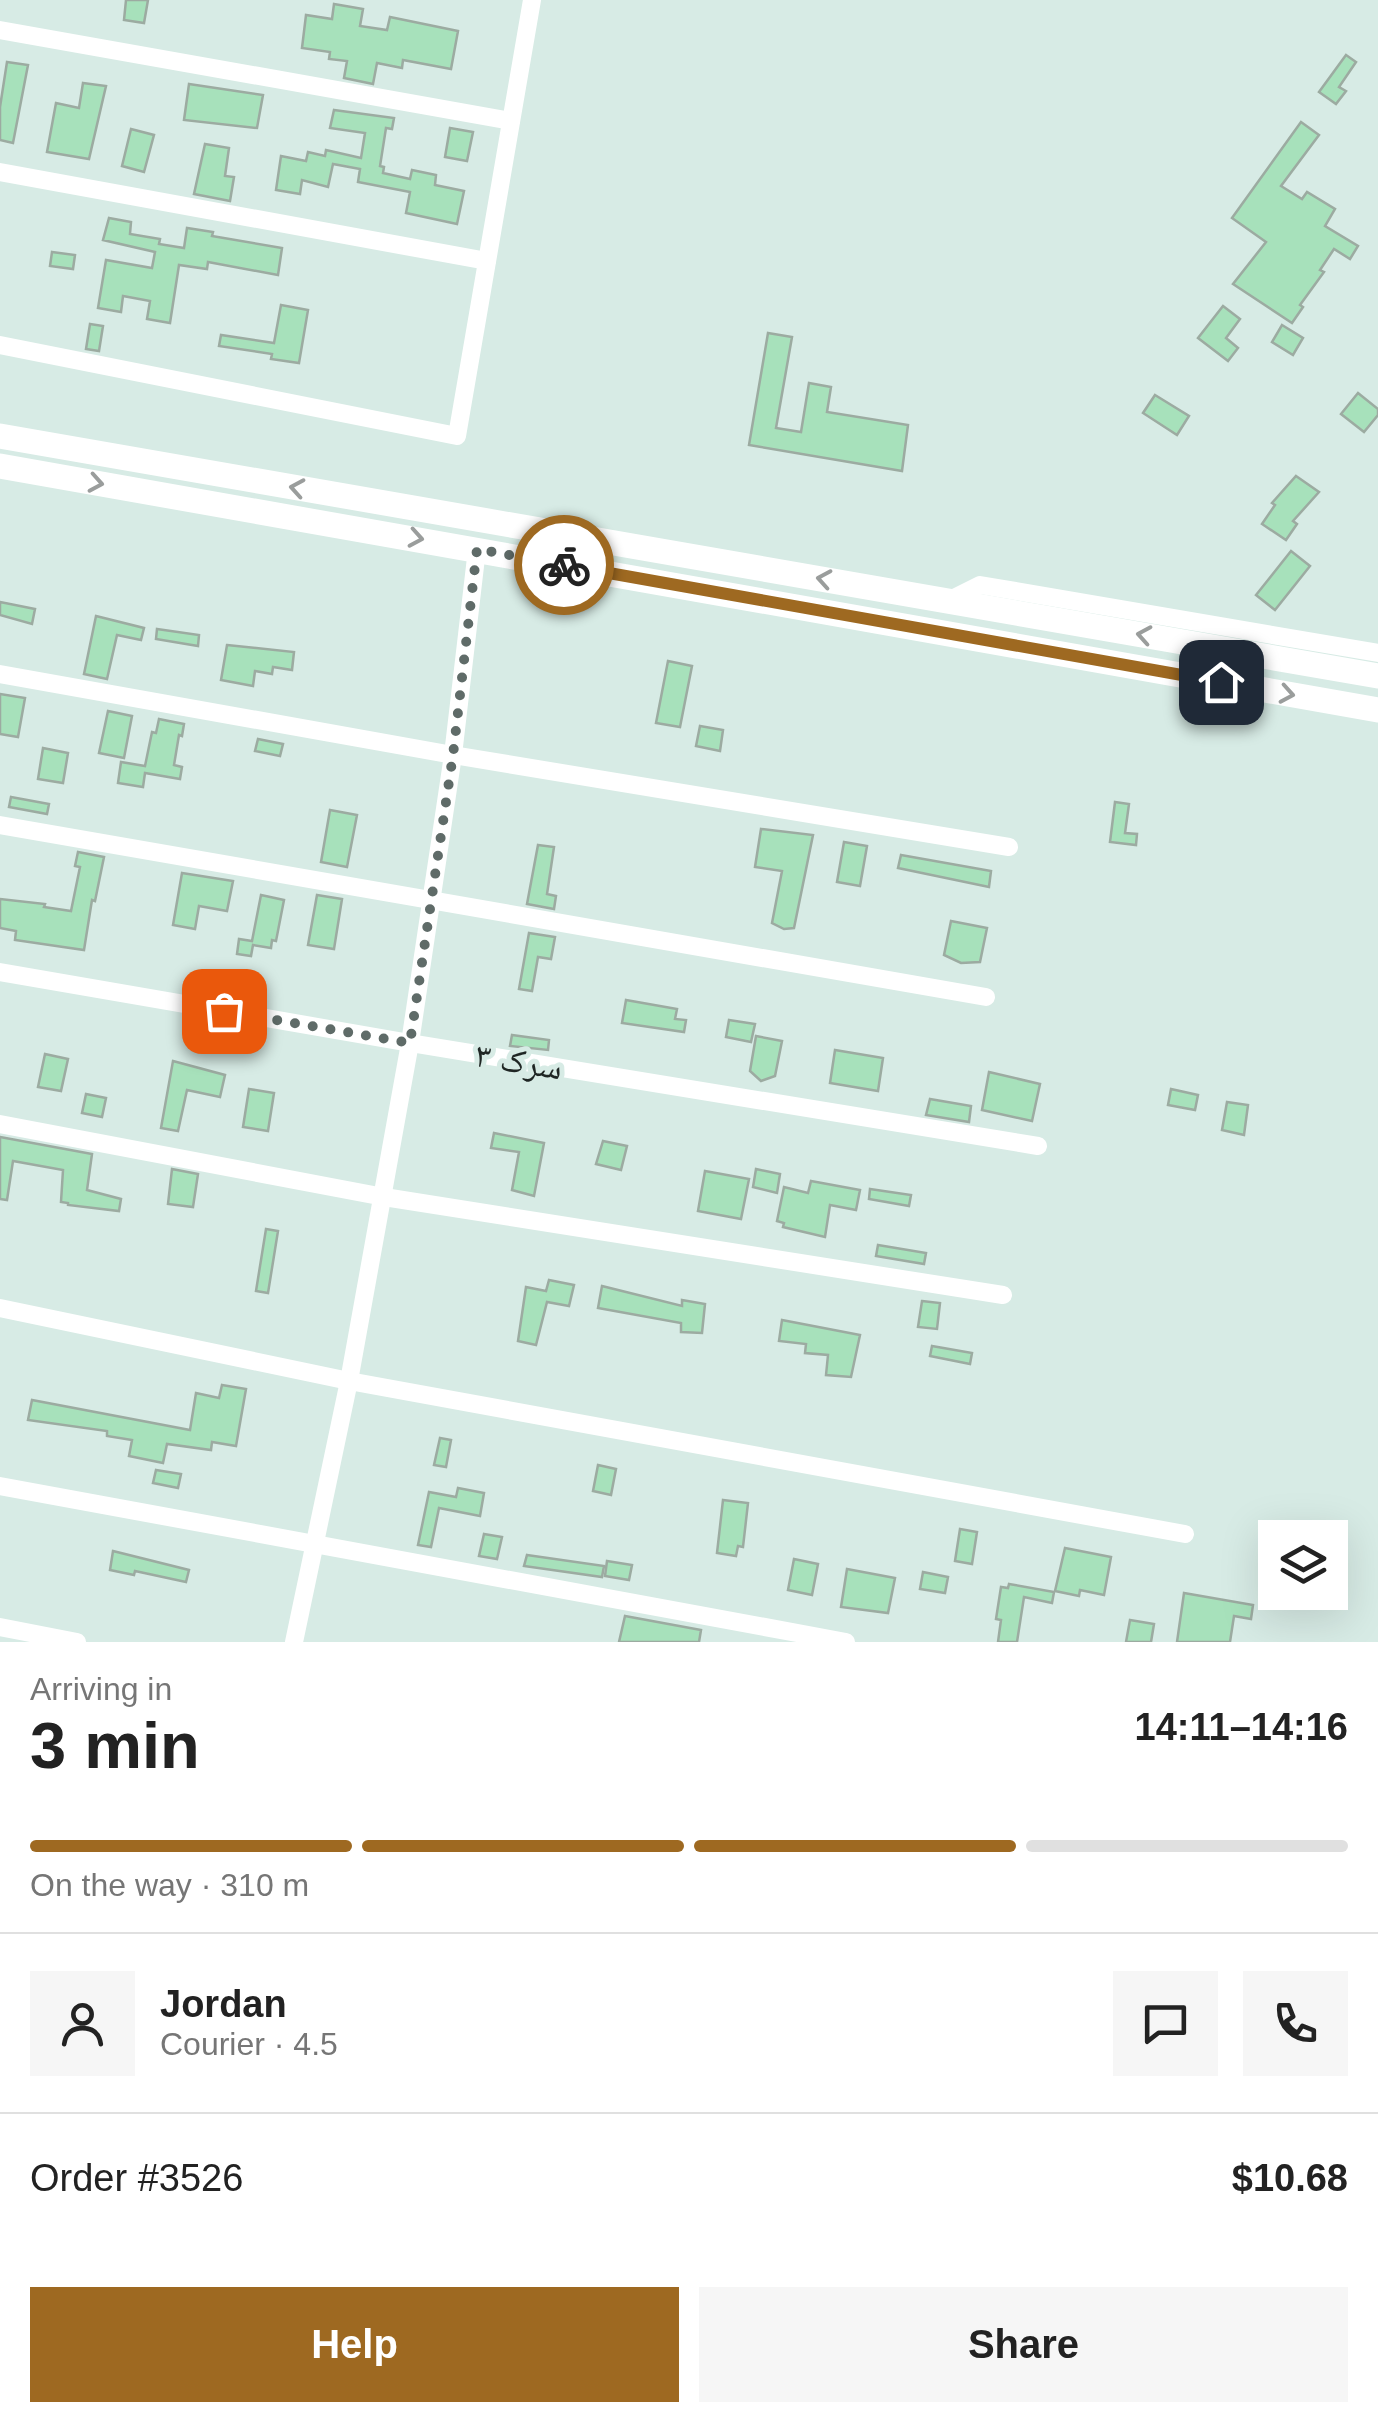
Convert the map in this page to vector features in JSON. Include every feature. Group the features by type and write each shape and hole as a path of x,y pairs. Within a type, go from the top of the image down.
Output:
{"main road":[{"path":"0,436 1378,676"},
{"path":"0,466 1378,710"},
{"path":"985,641 992,609"}],"street":[{"path":"0,345 457,436 532,0"},
{"path":"0,30 511,121"},
{"path":"0,172 487,261"},
{"path":"294,1642 349,1381 410,1043 453,755 477,549"},
{"path":"948,601 980,585 1378,653"},
{"path":"0,674 453,755 1010,847"},
{"path":"0,825 986,998"},
{"name":"سرک ۳","path":"0,972 1038,1146"},
{"path":"0,1124 384,1196 1004,1295"},
{"path":"0,1308 349,1381 1185,1534"},
{"path":"0,1486 846,1642"},
{"path":"0,1628 76,1642"}],"building":[{"path":"126,0 148,0 144,23 124,20"},
{"path":"334,4 363,9 360,26 387,30 390,17 458,31 451,69 403,60 402,68 377,63 373,84 344,78 347,61 329,59 330,52 302,48 306,15 332,19"},
{"path":"1346,55 1356,62 1339,87 1346,91 1336,104 1319,92"},
{"path":"7,62 28,65 13,143 0,140"},
{"path":"83,83 106,86 89,159 47,152 56,103 79,108"},
{"path":"189,84 263,95 257,128 184,120"},
{"path":"334,110 394,118 392,129 386,128 380,166 384,167 383,173 410,179 412,170 436,175 435,185 464,191 457,224 406,213 410,192 358,182 360,169 333,164 328,187 302,180 300,194 276,190 281,156 306,161 308,152 325,156 326,150 361,158 365,133 330,128"},
{"path":"1301,122 1319,135 1281,186 1302,199 1307,192 1335,209 1325,226 1358,246 1350,259 1334,249 1292,323 1233,284 1266,242 1232,218"},
{"path":"450,128 473,132 467,161 445,157"},
{"path":"131,129 154,135 144,172 122,166"},
{"path":"205,144 229,148 225,176 234,177 230,201 194,194"},
{"path":"109,218 131,222 130,234 160,239 159,244 184,248 187,228 282,248 278,275 208,262 207,269 179,265 170,323 147,319 150,301 123,296 121,312 98,308 106,260 152,268 155,252 103,240"},
{"path":"52,252 75,255 73,269 50,266"},
{"path":"281,305 308,310 299,363 271,359 272,354 219,346 221,335 274,343"},
{"path":"1223,306 1240,319 1226,338 1238,348 1228,361 1198,338"},
{"path":"90,324 103,326 99,351 86,349"},
{"path":"1282,325 1303,338 1293,355 1272,342"},
{"path":"768,333 792,337 776,428 801,432 809,383 831,387 827,412 908,425 902,471 749,445"},
{"path":"1358,393 1378,409 1378,415 1364,432 1341,414"},
{"path":"1155,395 1189,416 1177,435 1143,413"},
{"path":"1296,476 1319,492 1293,521 1297,524 1286,540 1262,524 1275,505 1272,503"},
{"path":"1291,551 1310,566 1275,610 1256,595"},
{"path":"0,602 35,609 32,624 0,615"},
{"path":"96,616 144,628 141,640 117,635 107,679 84,674"},
{"path":"157,629 199,635 198,646 156,639"},
{"path":"227,645 294,652 292,670 273,667 272,674 255,671 253,686 221,680"},
{"path":"668,661 692,666 680,727 656,723"},
{"path":"0,694 25,698 18,737 0,734"},
{"path":"108,711 132,716 124,758 99,753"},
{"path":"159,719 184,724 174,765 182,767 180,779 145,773 143,787 118,783 121,762 145,766"},
{"path":"700,726 723,730 720,751 696,746"},
{"path":"258,739 283,744 280,756 255,751"},
{"path":"43,748 68,753 63,783 38,779"},
{"path":"11,797 49,804 47,814 9,807"},
{"path":"1115,802 1129,804 1125,833 1137,834 1136,845 1110,842"},
{"path":"330,810 357,815 347,867 321,862"},
{"path":"761,829 813,835 794,928 784,929 772,923 782,871 755,867"},
{"path":"844,842 867,846 860,886 837,882"},
{"path":"538,845 554,847 547,894 556,896 554,909 527,904"},
{"path":"78,852 104,857 84,950 15,940 16,931 0,928 0,899 71,911 80,867 75,866"},
{"path":"901,855 991,871 989,887 898,868"},
{"path":"182,873 233,881 227,911 199,906 195,929 173,925"},
{"path":"261,895 284,900 276,941 272,940 271,948 253,945 251,956 237,954 239,939 252,941"},
{"path":"317,895 342,899 334,949 308,945"},
{"path":"951,921 987,928 980,962 961,963 944,955"},
{"path":"529,933 555,937 551,959 538,957 532,991 519,989"},
{"path":"626,1000 677,1009 675,1019 686,1020 684,1032 622,1023"},
{"path":"729,1020 755,1024 751,1042 726,1037"},
{"path":"512,1035 549,1040 548,1050 510,1046"},
{"path":"756,1036 782,1041 775,1076 761,1081 750,1071"},
{"path":"835,1050 883,1058 878,1091 830,1083"},
{"path":"45,1054 68,1059 61,1091 38,1087"},
{"path":"173,1061 225,1075 220,1097 187,1090 178,1131 161,1128"},
{"path":"989,1072 1040,1084 1032,1121 982,1110"},
{"path":"249,1089 274,1093 268,1131 243,1127"},
{"path":"1171,1089 1198,1095 1195,1110 1168,1105"},
{"path":"86,1094 106,1098 102,1117 82,1113"},
{"path":"930,1099 971,1106 969,1122 926,1115"},
{"path":"1227,1102 1248,1105 1244,1135 1222,1130"},
{"path":"494,1133 544,1143 534,1196 512,1190 519,1152 491,1148"},
{"path":"0,1137 92,1154 87,1190 121,1199 119,1211 61,1202 63,1170 13,1161 7,1200 0,1199"},
{"path":"603,1141 627,1146 621,1170 596,1164"},
{"path":"172,1169 198,1174 193,1207 168,1204"},
{"path":"756,1169 780,1174 777,1193 753,1187"},
{"path":"705,1171 749,1179 741,1219 698,1211"},
{"path":"811,1181 860,1190 856,1210 830,1205 825,1237 783,1227 784,1223 777,1221 784,1187 808,1193"},
{"path":"870,1189 911,1195 909,1206 869,1199"},
{"path":"266,1229 278,1231 268,1293 256,1291"},
{"path":"878,1245 926,1253 924,1264 876,1256"},
{"path":"549,1280 574,1285 569,1306 547,1302 536,1345 518,1341 526,1287 546,1291"},
{"path":"602,1286 682,1306 682,1300 705,1304 702,1333 681,1332 681,1323 598,1308"},
{"path":"922,1301 940,1303 937,1329 918,1327"},
{"path":"782,1320 860,1335 851,1377 826,1375 828,1355 805,1353 806,1344 779,1341"},
{"path":"932,1346 972,1353 970,1364 930,1356"},
{"path":"222,1385 246,1389 236,1446 212,1442 211,1450 167,1444 163,1463 129,1456 132,1440 107,1436 107,1431 28,1420 32,1400 190,1430 196,1393 219,1398"},
{"path":"440,1438 451,1440 446,1467 434,1465"},
{"path":"598,1465 616,1469 611,1495 593,1491"},
{"path":"156,1470 181,1474 178,1488 153,1483"},
{"path":"458,1488 484,1493 480,1516 439,1508 431,1547 418,1545 429,1492 456,1497"},
{"path":"723,1500 748,1503 743,1547 738,1546 736,1556 717,1553"},
{"path":"960,1529 977,1532 972,1564 955,1561"},
{"path":"484,1534 502,1537 497,1559 479,1556"},
{"path":"1065,1548 1111,1557 1104,1595 1080,1590 1079,1596 1055,1591"},
{"path":"113,1551 189,1570 186,1582 110,1570"},
{"path":"527,1555 604,1566 602,1577 524,1566"},
{"path":"794,1559 818,1564 812,1595 788,1590"},
{"path":"607,1561 632,1565 629,1580 605,1576"},
{"path":"847,1569 895,1578 888,1613 841,1607"},
{"path":"923,1572 948,1577 945,1593 920,1589"},
{"path":"1009,1584 1054,1592 1052,1603 1024,1597 1017,1642 998,1642 1001,1620 996,1619 1001,1587 1008,1588"},
{"path":"1184,1593 1253,1605 1251,1619 1234,1616 1230,1642 1177,1642"},
{"path":"625,1616 701,1630 699,1642 619,1642"},
{"path":"1130,1620 1154,1624 1151,1642 1126,1642"}],"way so far":[{"path":"224,1011 410,1043 453,755 477,549 564,565"}],"route":[{"path":"564,565 1221,682"}]}
